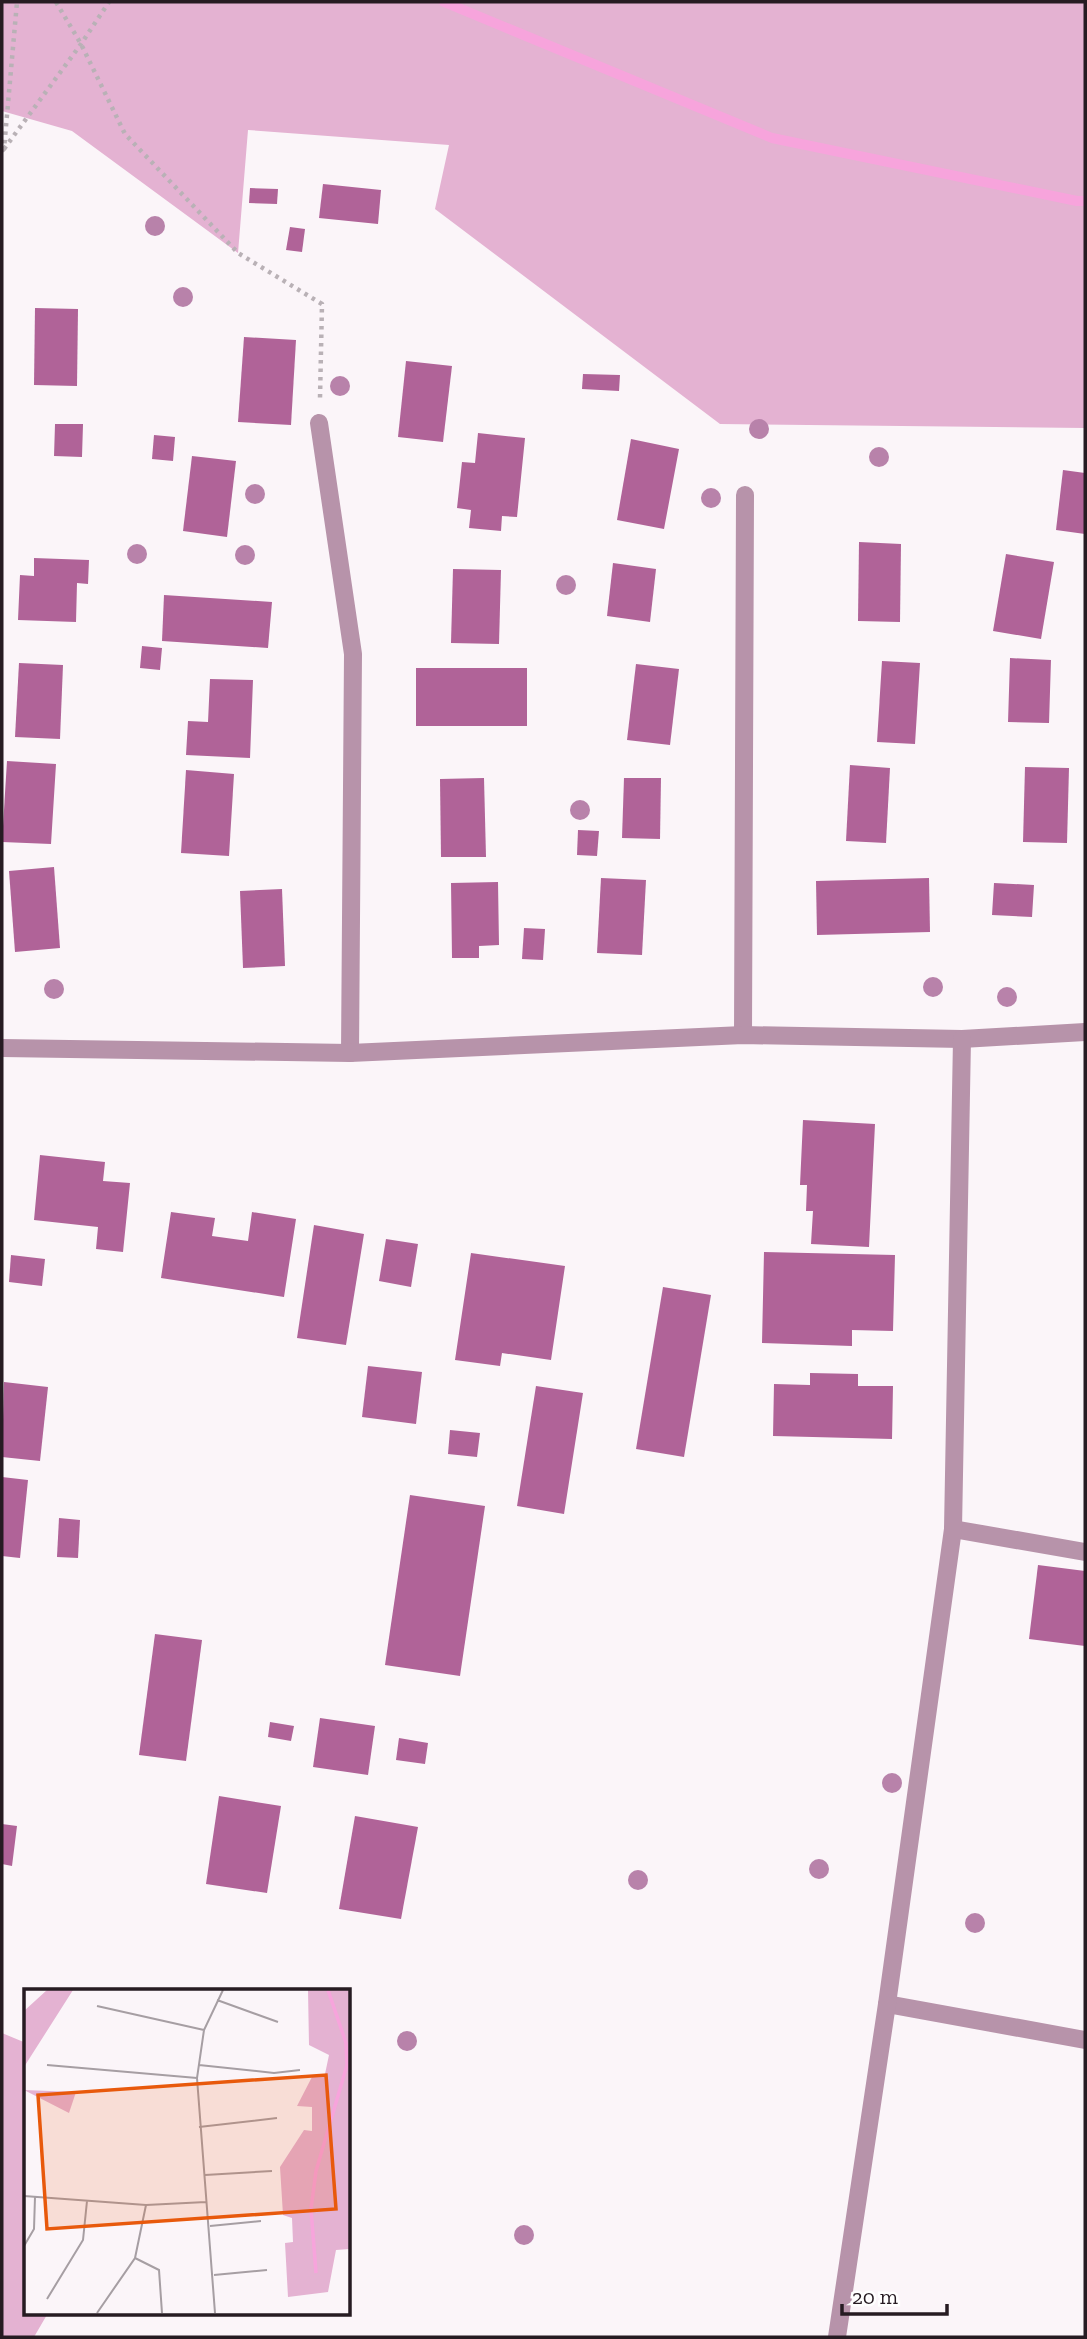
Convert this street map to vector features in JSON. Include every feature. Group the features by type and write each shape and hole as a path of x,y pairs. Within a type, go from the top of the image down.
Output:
{"street":[{"path":"319,423 353,654 351,1053"},
{"path":"743,1035 746,495"},
{"path":"2,1048 351,1053 743,1035 962,1040 1085,1032"},
{"path":"837,2337 887,2004 953,1529 962,1040"},
{"path":"953,1529 1085,1552"},
{"path":"887,2004 1085,2040"}],"path":[{"path":"3,150 17,2"},
{"path":"55,2 81,44 125,134 238,253 322,304 319,423"},
{"path":"3,150 109,2"}],"shaded area":[{"path":"2,2 1085,2 1085,428 720,424 435,209 449,145 248,130 238,253 72,131 2,111"},
{"path":"2,2033 24,2042 24,2314 47,2314 34,2337 2,2337"}],"building":[{"path":"323,184 381,190 378,224 319,218"},
{"path":"250,188 278,189 277,204 249,203"},
{"path":"290,227 305,229 302,252 286,250"},
{"path":"35,308 78,309 77,386 34,385"},
{"path":"244,337 296,340 291,425 238,422"},
{"path":"406,361 452,366 443,442 398,437"},
{"path":"583,374 620,375 619,391 582,389"},
{"path":"55,424 83,424 82,457 54,456"},
{"path":"478,433 525,438 517,517 502,516 501,531 469,528 471,510 457,508 462,462 475,463"},
{"path":"154,435 175,437 173,461 152,459"},
{"path":"631,439 679,449 664,529 617,520"},
{"path":"192,456 236,461 227,537 183,531"},
{"path":"1063,470 1085,473 1085,534 1056,530"},
{"path":"859,542 901,544 900,622 858,621"},
{"path":"1006,554 1054,562 1041,639 993,631"},
{"path":"34,558 89,560 88,584 77,583 76,622 18,620 20,575 34,576"},
{"path":"613,563 656,569 650,622 607,616"},
{"path":"453,569 501,570 499,644 451,643"},
{"path":"164,595 272,602 268,648 162,641"},
{"path":"142,646 162,648 160,670 140,668"},
{"path":"1010,658 1051,660 1049,723 1008,722"},
{"path":"882,661 920,663 915,744 877,742"},
{"path":"19,663 63,665 60,739 15,737"},
{"path":"636,664 679,669 670,745 627,740"},
{"path":"416,668 527,668 527,726 416,726"},
{"path":"210,679 253,680 250,758 186,755 188,721 208,722"},
{"path":"7,761 56,764 51,844 2,842"},
{"path":"850,765 890,768 886,843 846,841"},
{"path":"1025,767 1069,768 1067,843 1023,842"},
{"path":"186,770 234,774 229,856 181,853"},
{"path":"484,778 486,857 441,857 440,779"},
{"path":"624,778 661,778 660,839 622,838"},
{"path":"578,830 599,831 597,856 577,855"},
{"path":"54,867 60,948 15,952 9,871"},
{"path":"601,878 646,880 642,955 597,953"},
{"path":"929,878 930,932 817,935 816,881"},
{"path":"498,882 499,945 479,946 479,958 452,958 451,883"},
{"path":"994,883 1034,885 1032,917 992,915"},
{"path":"282,889 285,966 243,968 240,891"},
{"path":"524,928 545,929 543,960 522,959"},
{"path":"803,1120 875,1124 869,1247 811,1244 813,1211 806,1211 807,1185 800,1185"},
{"path":"40,1155 105,1162 103,1181 130,1183 123,1252 96,1249 98,1227 34,1220"},
{"path":"171,1212 215,1218 212,1236 248,1241 252,1212 296,1219 284,1297 161,1278"},
{"path":"314,1225 364,1234 346,1345 297,1338"},
{"path":"386,1239 418,1244 411,1287 379,1281"},
{"path":"764,1252 895,1255 893,1331 852,1330 852,1346 762,1343"},
{"path":"471,1253 565,1266 551,1360 502,1353 500,1366 455,1360"},
{"path":"11,1255 45,1259 42,1286 9,1282"},
{"path":"663,1287 711,1295 684,1457 636,1449"},
{"path":"368,1366 422,1372 416,1424 362,1417"},
{"path":"810,1373 858,1374 858,1386 893,1386 892,1439 773,1436 774,1384 810,1385"},
{"path":"4,1382 48,1387 40,1461 2,1457"},
{"path":"536,1386 583,1393 564,1514 517,1506"},
{"path":"450,1430 480,1433 477,1457 448,1454"},
{"path":"2,1477 28,1480 20,1558 2,1556"},
{"path":"410,1495 485,1506 460,1676 385,1665"},
{"path":"59,1518 80,1520 78,1558 57,1557"},
{"path":"1038,1565 1085,1571 1085,1646 1029,1639"},
{"path":"155,1634 202,1640 186,1761 139,1755"},
{"path":"320,1718 375,1726 368,1775 313,1767"},
{"path":"270,1722 294,1726 291,1741 268,1737"},
{"path":"399,1738 428,1743 425,1764 396,1760"},
{"path":"219,1796 281,1806 267,1893 206,1884"},
{"path":"355,1816 418,1827 401,1919 339,1909"},
{"path":"2,1824 17,1826 12,1866 2,1864"}],"waterway":[{"path":"444,2 772,138 1085,201"}]}
